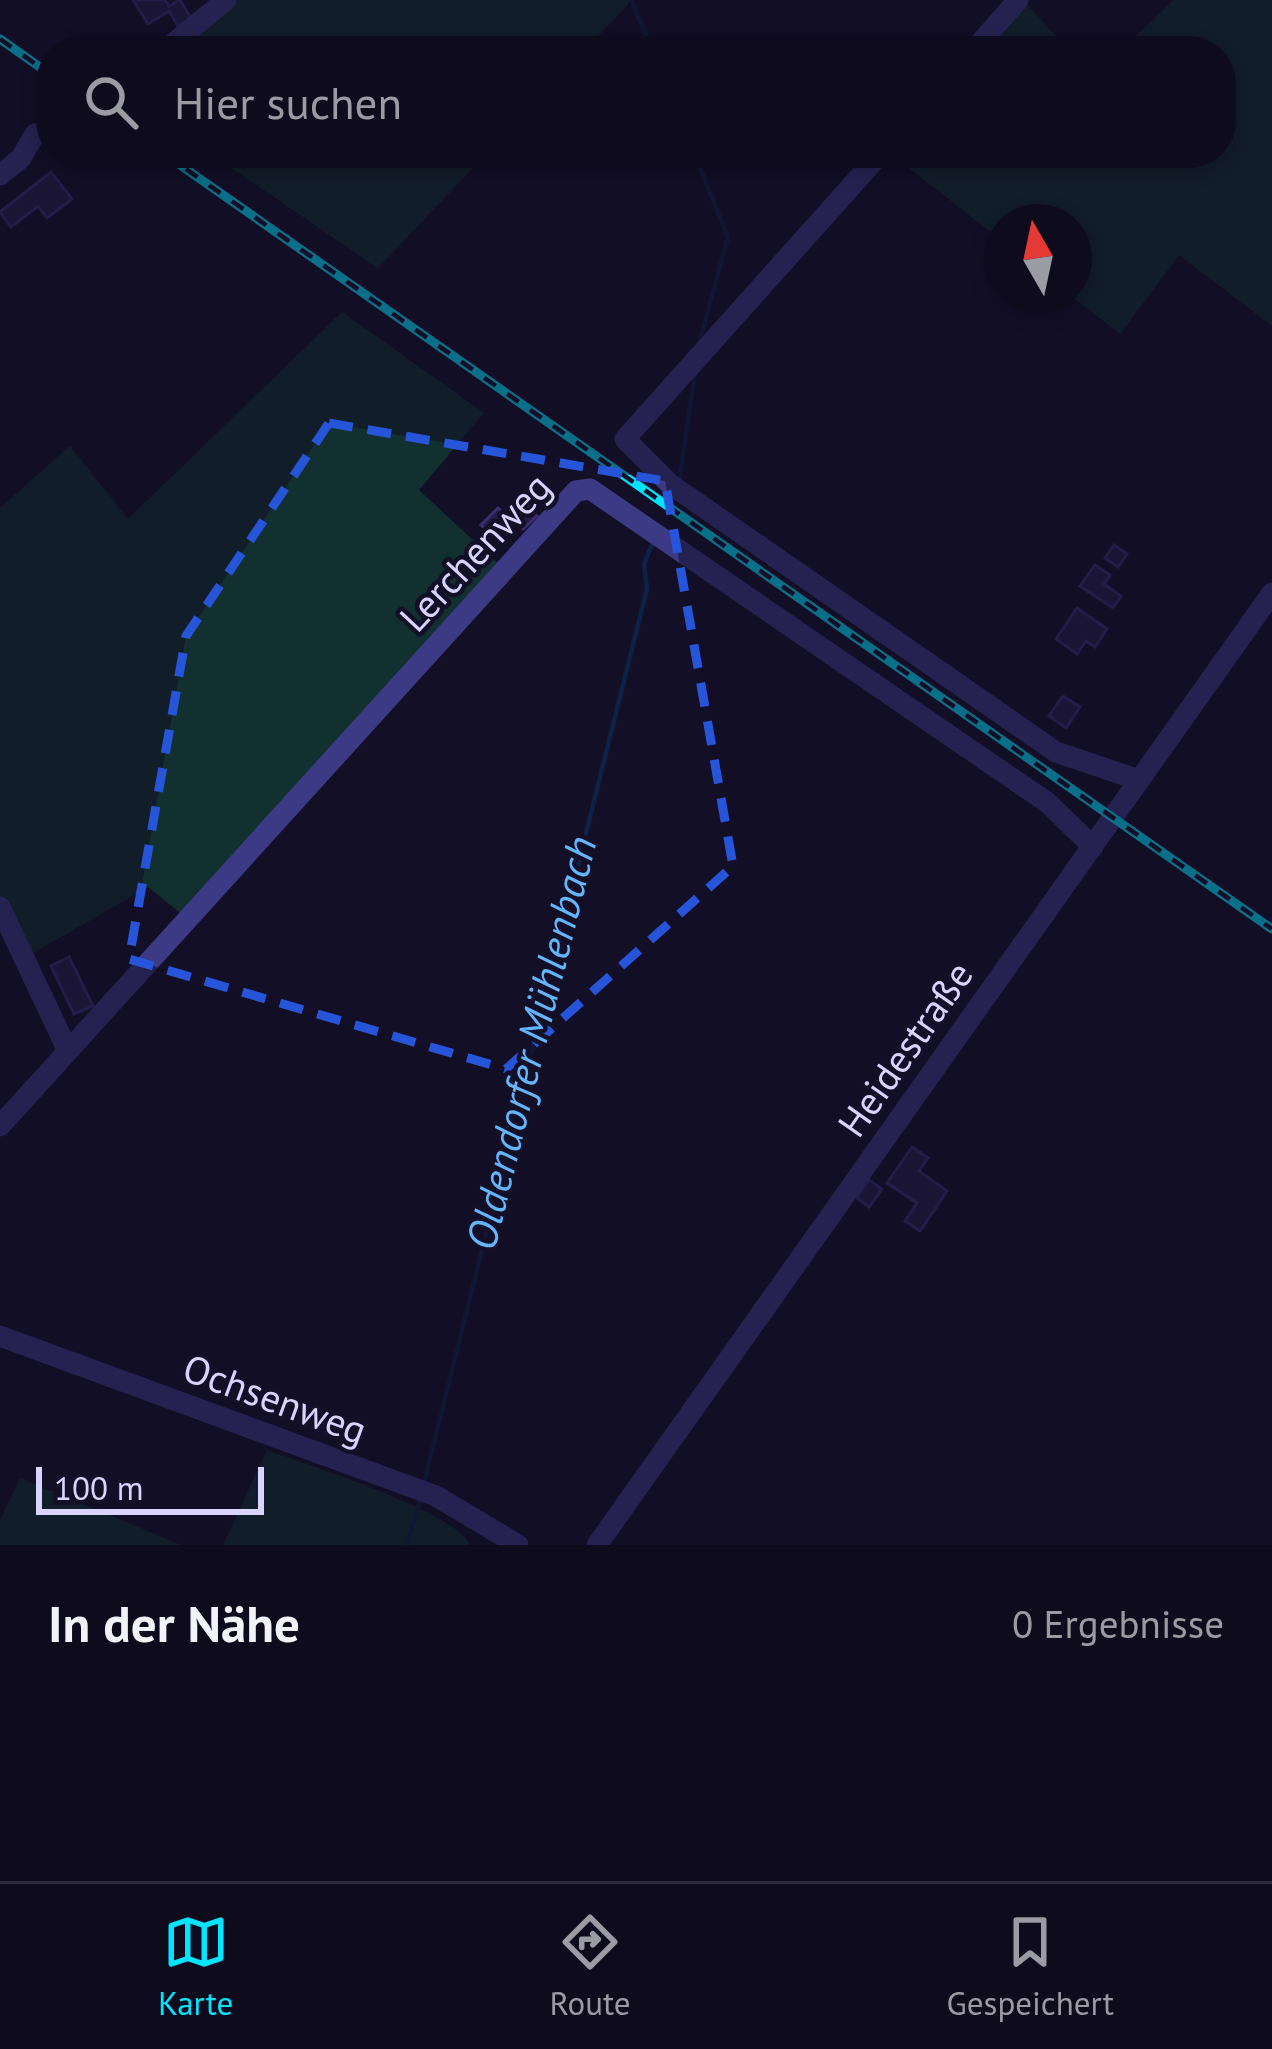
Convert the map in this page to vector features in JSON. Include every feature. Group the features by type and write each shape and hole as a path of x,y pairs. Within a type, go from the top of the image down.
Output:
{"street":[{"path":"182,36 226,0"},
{"path":"986,36 1018,0"},
{"path":"0,176 21,158 34,134"},
{"path":"868,168 626,439 670,484 1056,752 1139,780"},
{"name":"Lerchenweg","path":"0,1126 576,491 590,489 794,624 1048,803 1093,847"},
{"name":"Heidestraße","path":"597,1545 1272,593"},
{"path":"0,907 67,1049"},
{"name":"Ochsenweg","path":"0,1336 436,1496 488,1538 518,1545"}],"highlighted area":[{"path":"329,423 665,481 733,866 506,1069 129,959 186,636"}],"green space":[{"path":"226,0 632,0 598,36 177,36"},
{"path":"1173,0 1272,0 1272,326 1179,255 1120,334 1092,312 1092,204 984,204 984,227 909,168 1236,168 1236,36 1136,36"},
{"path":"1026,4 1056,36 996,36"},
{"path":"231,168 473,168 378,268"},
{"path":"342,312 484,413 419,490 502,567 184,916 148,887 33,953 0,907 0,508 70,446 128,519"},
{"path":"267,1450 411,1504 459,1532 470,1545 223,1545"},
{"path":"20,1478 181,1545 0,1545 0,1520"}],"building":[{"path":"133,0 165,0 169,6 180,0 191,18 178,26 169,11 148,24"},
{"path":"51,172 72,199 47,218 38,206 11,227 0,212"},
{"path":"520,498 537,516 523,529 506,511"},
{"path":"498,508 513,521 496,539 481,525"},
{"path":"1114,545 1127,554 1118,567 1105,558"},
{"path":"1095,565 1110,575 1104,584 1121,596 1113,608 1080,586"},
{"path":"1077,608 1107,629 1095,647 1086,641 1077,654 1056,639"},
{"path":"1063,696 1080,707 1066,728 1049,716"},
{"path":"69,957 93,1006 74,1014 51,966"},
{"path":"912,1147 928,1158 919,1171 947,1191 920,1231 905,1221 917,1203 887,1183"},
{"path":"869,1180 882,1189 869,1207 856,1197"}],"waterway":[{"name":"Oldendorfer Mühlenbach","path":"631,0 647,36"},
{"name":"Oldendorfer Mühlenbach","path":"700,168 728,237 700,340"},
{"name":"Oldendorfer Mühlenbach","path":"679,481 695,373"},
{"name":"Oldendorfer Mühlenbach","path":"424,1483 647,589 644,564 654,540"},
{"name":"Oldendorfer Mühlenbach","path":"407,1545 420,1500"}],"railway":[{"path":"0,39 36,64"},
{"path":"184,168 1272,929"}]}
